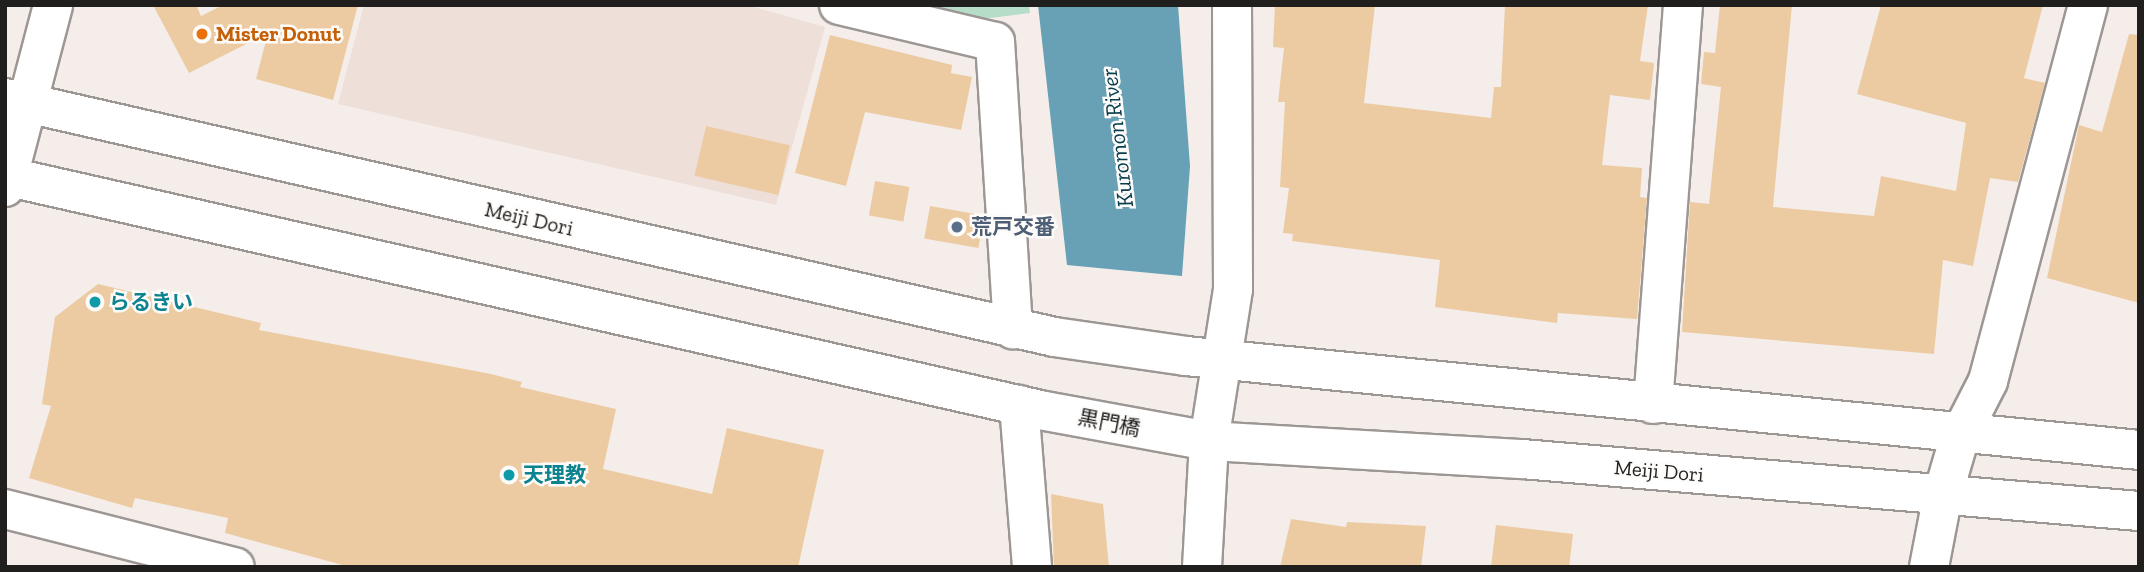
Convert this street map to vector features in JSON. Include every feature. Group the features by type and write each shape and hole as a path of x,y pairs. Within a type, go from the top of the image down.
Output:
{"street":[{"path":"53,5 17,100 6,180 1029,407 1032,567"},
{"path":"839,5 995,42 1013,329"},
{"path":"1202,567 1194,438 1203,358 1233,289 1232,5"},
{"path":"1653,404 1683,5"},
{"path":"1929,567 1943,494 1960,436 1988,381 2088,5"},
{"name":"Meiji Dori","path":"17,100 1013,329 1203,358"},
{"path":"1203,358 1960,436 2139,450"},
{"name":"黒門橋","path":"1029,407 1194,438"},
{"name":"Meiji Dori","path":"1194,438 2139,510"},
{"path":"5,509 235,567"}],"shaded area":[{"path":"364,5 747,5 825,27 776,205 338,104"}],"green space":[{"path":"924,5 1029,5 1030,13 983,19"}],"water":[{"name":"Kuromon River","path":"1038,5 1178,5 1190,166 1182,276 1067,265"}],"building":[{"path":"153,5 196,5 201,16 223,5 358,5 333,100 256,79 268,33 189,73"},
{"path":"1275,5 1375,5 1364,103 1491,118 1494,87 1501,87 1505,5 1648,5 1640,61 1654,63 1650,100 1610,95 1602,165 1642,168 1640,197 1647,198 1637,319 1558,313 1557,323 1435,307 1440,260 1292,241 1293,234 1283,233 1289,188 1280,187 1285,102 1278,102 1284,48 1273,47"},
{"path":"1720,5 1792,5 1773,207 1874,216 1881,176 1956,191 1966,123 1857,94 1881,5 2043,5 2024,78 2045,83 2018,182 1990,178 1973,266 1943,260 1934,354 1682,332 1690,202 1709,204 1721,87 1701,84 1704,52 1715,53"},
{"path":"2129,34 2139,35 2139,303 2047,278 2079,125 2102,132"},
{"path":"830,35 952,65 951,73 972,77 961,130 865,112 846,186 795,173"},
{"path":"706,126 790,145 778,195 695,176"},
{"path":"875,181 909,187 903,222 869,215"},
{"name":"荒戸交番","path":"930,206 984,216 978,248 924,238"},
{"path":"98,284 261,323 259,330 491,374 522,382 520,387 616,409 603,469 712,494 727,428 824,450 798,567 350,567 225,533 228,518 135,498 132,508 29,478 51,406 42,404 55,317"},
{"path":"1051,494 1103,504 1109,567 1054,567"},
{"path":"1291,519 1346,527 1347,522 1426,526 1421,567 1280,567"},
{"path":"1496,525 1573,534 1569,567 1491,567"}],"place":[{"name":"Mister Donut","path":"202,34"},
{"name":"荒戸交番","path":"957,227"},
{"name":"らるきい","path":"95,302"},
{"name":"天理教","path":"509,475"}]}
